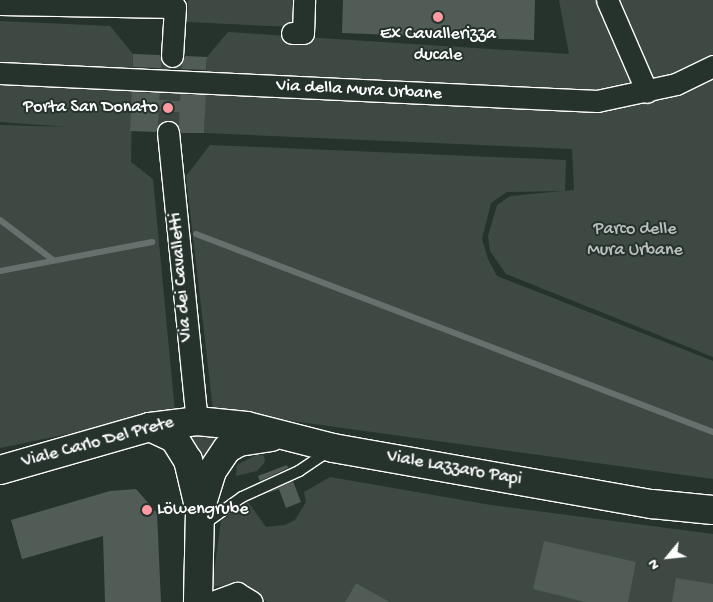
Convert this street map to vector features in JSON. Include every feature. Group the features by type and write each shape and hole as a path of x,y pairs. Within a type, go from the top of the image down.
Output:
{"main road":[{"name":"Viale Carlo Del Prete","path":"0,470 150,427 196,421"},
{"name":"Viale Lazzaro Papi","path":"196,421 247,426 333,448 652,504 713,510"},
{"path":"150,427 170,434 184,451 200,519"},
{"path":"198,602 200,519 212,471 227,449 258,438 285,436"}],"street":[{"path":"292,33 303,33 304,0"},
{"path":"608,0 647,92"},
{"path":"0,4 175,7 172,56"},
{"name":"Via della Mura Urbane","path":"0,73 597,101 647,92 713,66"},
{"name":"Via dei Cavalletti","path":"168,132 196,421"},
{"path":"212,602 237,593 252,602"}],"lane":[{"path":"200,519 298,471 333,448"}],"green space":[{"path":"188,0 293,0 292,27 187,22"},
{"name":"Parco delle Mura Urbane","path":"559,0 713,0 713,357 506,274 490,251 488,236 497,205 510,196 563,191 507,192 491,203 482,239 488,259 497,276 713,361 713,479 213,410 186,176 210,145 566,160 565,191 574,190 572,149 204,133 207,57 228,32 569,54"},
{"path":"0,21 110,26 133,54 131,162 153,179 175,412 0,448 0,125 69,127 0,122"},
{"path":"180,434 238,438 204,464"},
{"path":"258,454 264,456 265,462 257,471 236,476 237,465"},
{"path":"330,477 491,505 713,534 713,602 390,602 356,583 345,602 268,602 232,584 212,587 221,521 248,502 266,527 285,525 295,520 306,502 304,492"}],"building":[{"name":"Ex Cavallerizza ducale","path":"343,0 535,0 534,40 342,33"},
{"path":"133,54 160,55 165,66 172,68 182,63 185,56 207,57 206,70 133,67"},
{"path":"132,92 206,95 204,133 181,133 178,124 167,120 160,122 156,132 130,131"},
{"path":"287,465 288,468 260,481 258,476"},
{"path":"293,481 301,502 286,508 279,489 265,494"},
{"path":"136,489 157,513 161,602 105,602 103,536 22,559 11,520 110,491"},
{"path":"544,541 636,562 628,602 585,602 533,589"},
{"path":"676,578 713,584 713,602 672,602"},
{"path":"356,583 390,602 345,602"}],"waterway":[{"path":"0,220 53,260"},
{"path":"196,234 713,432"},
{"path":"0,271 152,242"}],"tunnel":[{"path":"168,132 172,56"}],"place":[{"name":"Ex Cavallerizza ducale","path":"438,17"},
{"name":"Porta San Donato","path":"168,108"},
{"name":"Löwengrube","path":"147,510"}]}
